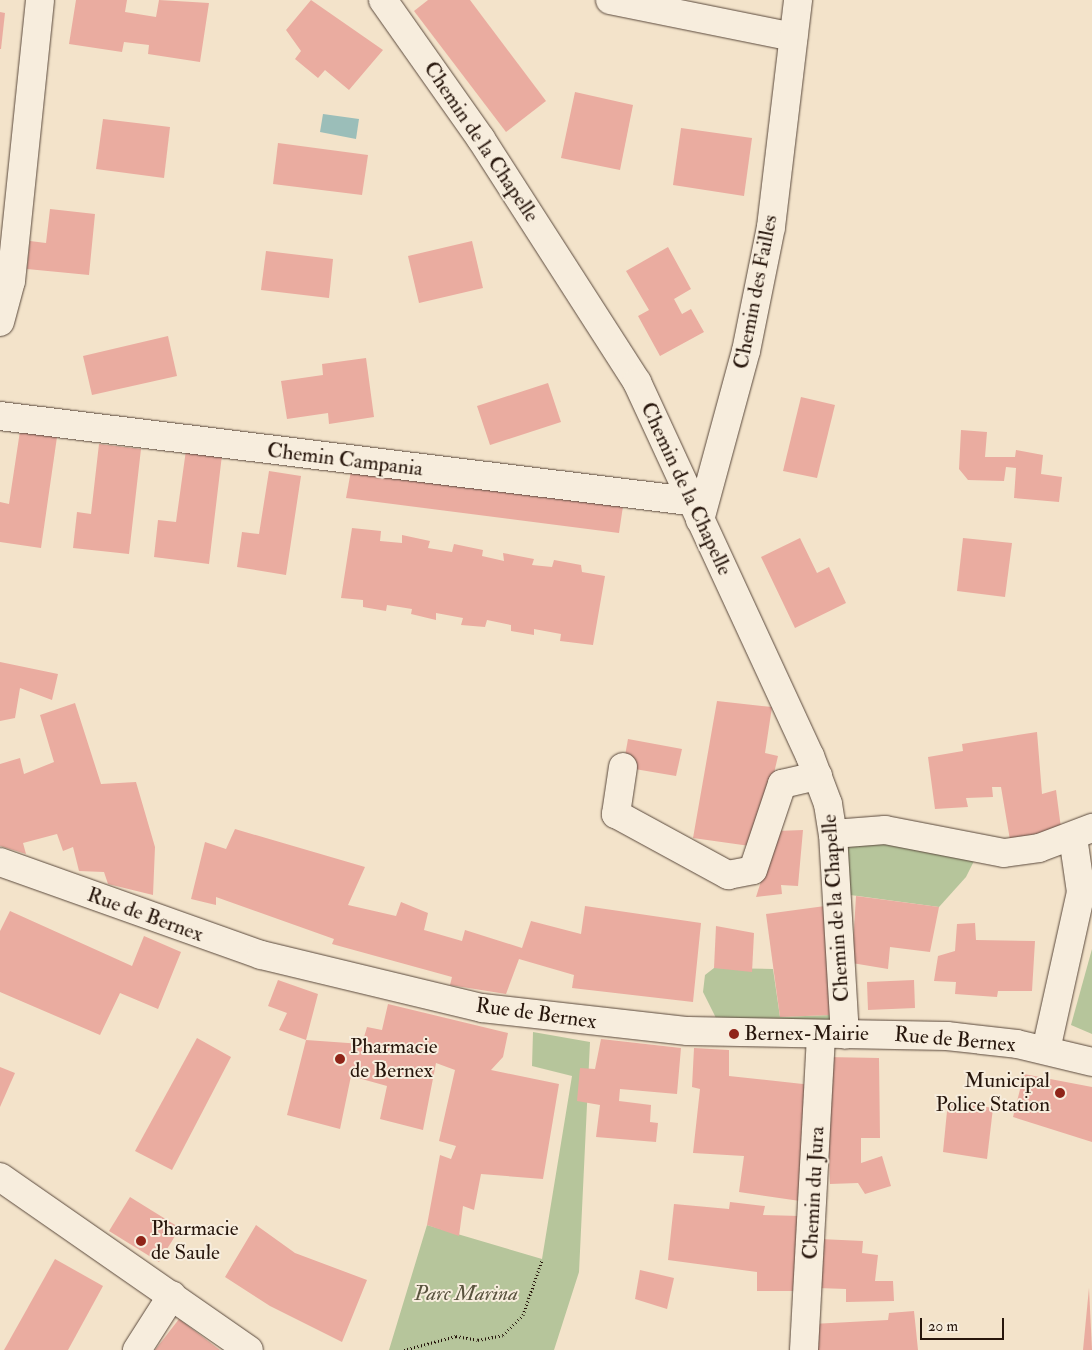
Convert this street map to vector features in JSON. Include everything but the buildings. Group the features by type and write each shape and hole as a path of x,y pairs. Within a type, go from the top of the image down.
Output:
{"street":[{"path":"1,312 11,281 40,0"},
{"name":"Chemin de la Chapelle","path":"383,0 619,351 818,776 833,834 833,1035"},
{"path":"610,0 793,37"},
{"name":"Chemin des Failles","path":"695,510 746,351 771,226 798,0"},
{"name":"Chemin Campania","path":"0,416 695,510"},
{"path":"622,767 616,814 728,875 753,870 782,784 818,776"},
{"path":"833,834 885,830 1004,853 1083,832 1081,892 1046,1050"},
{"name":"Rue de Bernex","path":"0,862 212,940 427,997 619,1026 833,1035 947,1036 1046,1050 1092,1062"},
{"name":"Chemin du Jura","path":"804,1350 833,1035"},
{"path":"0,1177 249,1350"},
{"path":"136,1350 172,1295"}],"path":[{"path":"404,1350 456,1336 478,1340 503,1336 523,1315 542,1260"}],"green space":[{"path":"856,837 976,857 966,877 939,907 843,894 840,844"},
{"path":"1092,949 1092,1034 1071,1025"},
{"path":"714,968 773,969 780,1017 831,1015 842,1032 722,1030 703,992 705,975"},
{"name":"Parc Marina","path":"533,1032 590,1042 579,1272 554,1350 389,1350 427,1225 542,1259 572,1076 532,1066"}],"water":[{"path":"323,114 359,119 356,139 320,132"}],"place":[{"name":"Bernex-Mairie","path":"734,1034"},
{"name":"Pharmacie de Bernex","path":"340,1059"},
{"name":"Municipal Police Station","path":"1060,1093"},
{"name":"Pharmacie de Saule","path":"141,1241"}]}
